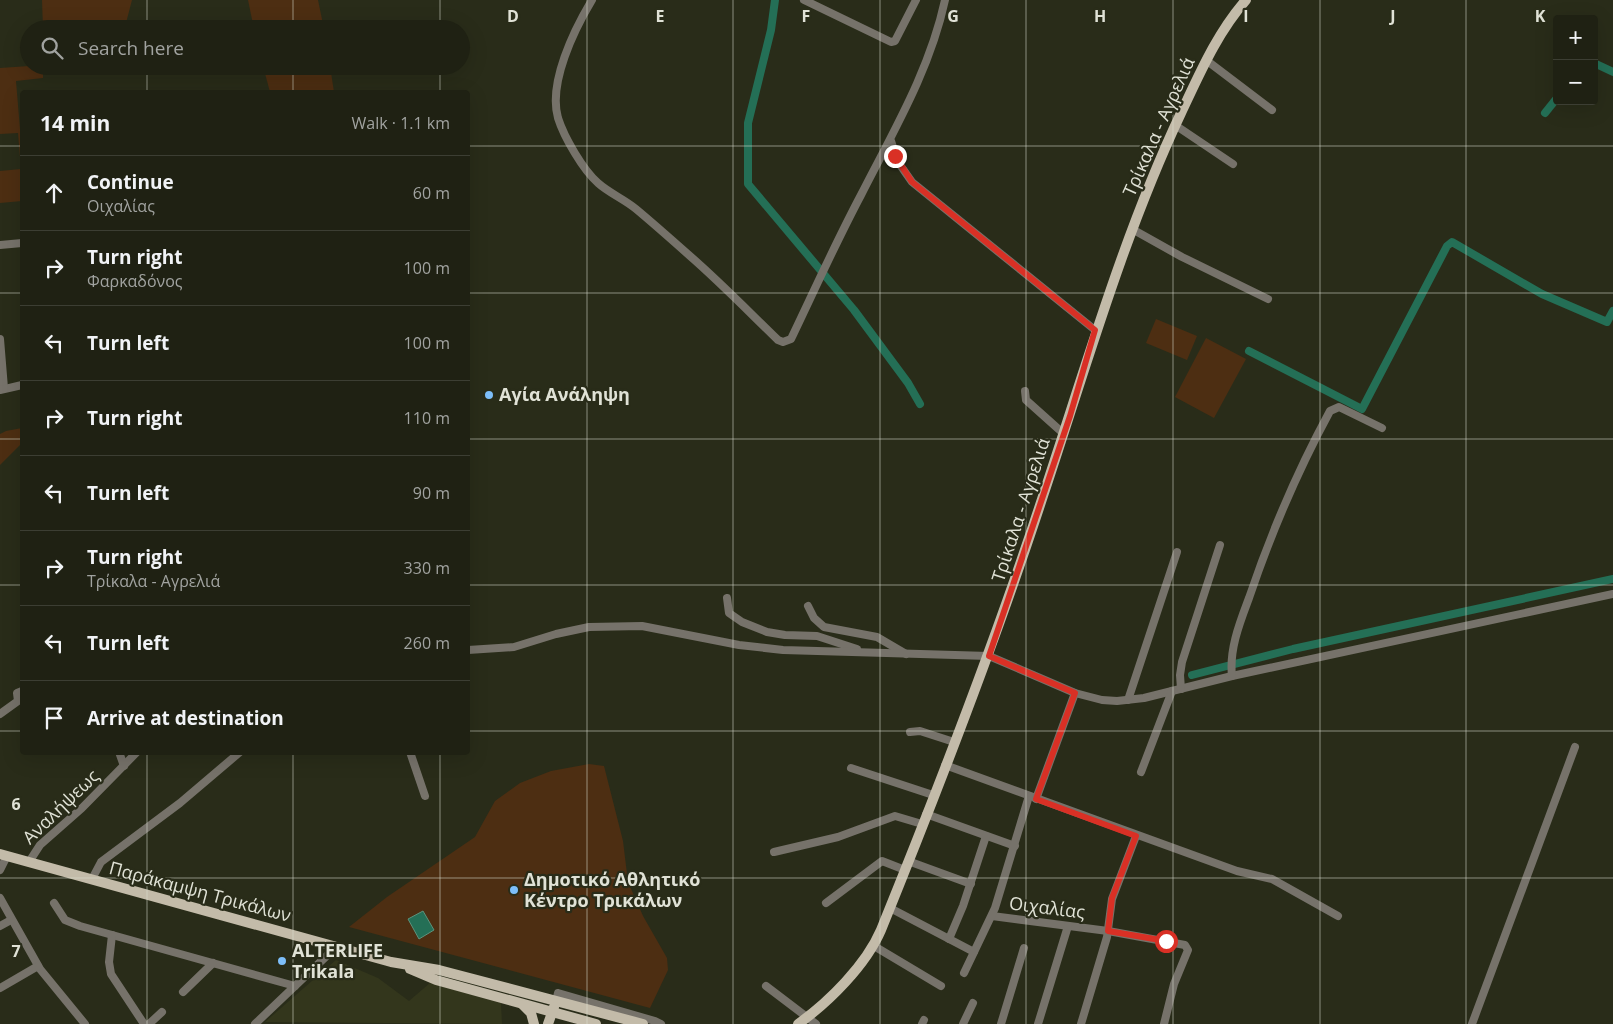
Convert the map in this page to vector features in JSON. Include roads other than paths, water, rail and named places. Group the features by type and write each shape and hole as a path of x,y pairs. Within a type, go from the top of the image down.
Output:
{"main road":[{"name":"Τρίκαλα - Αγρελιά","path":"798,1024 809,1022 854,972 874,946 989,656 1064,434 1095,330 1132,229 1175,125 1206,60 1222,30 1246,0"},
{"name":"Παράκαμψη Τρικάλων","path":"3,855 391,962 439,970 564,1000 643,1024"},
{"name":"Παράκαμψη Τρικάλων","path":"391,962 436,980 552,1012 562,1020 594,1023"},
{"path":"548,1024 552,1012 564,1000"},
{"path":"562,1020 564,1000"},
{"path":"517,1003 529,1011 534,1024"},
{"path":"579,1024 594,1023"}],"street":[{"path":"592,0 566,51 556,96 558,117 564,134 590,174 599,184 634,208 692,258 778,340 787,342 791,339 860,196 891,141 930,53 945,0"},
{"path":"804,0 891,42 894,40 916,0"},
{"path":"1206,60 1272,110"},
{"path":"1175,125 1233,164"},
{"path":"891,141 898,162 912,182 1095,330"},
{"path":"1132,229 1182,257 1268,298"},
{"path":"0,245 20,243"},
{"path":"0,339 2,389 20,385"},
{"path":"1025,391 1026,400 1064,434"},
{"path":"1231,673 1232,650 1273,531 1330,411 1339,407 1382,428"},
{"path":"1181,689 1182,662 1220,545"},
{"path":"1128,700 1177,552"},
{"path":"470,650 508,648 569,631 601,625 654,627 726,642 768,648 989,656 1075,693 1106,701 1128,700 1181,689 1231,673 1613,594"},
{"path":"727,598 729,613 760,630 779,635 817,636 871,653"},
{"path":"808,606 814,618 824,627 877,637 906,654"},
{"path":"1141,772 1172,691"},
{"path":"0,714 17,702 17,694 20,692"},
{"path":"964,973 992,916 1032,798 1075,693"},
{"path":"910,732 920,731 954,742"},
{"path":"1472,1024 1575,748"},
{"path":"119,755 124,766"},
{"name":"Αναλήψεως","path":"29,862 34,851 134,755"},
{"path":"92,879 101,862 180,804 237,755"},
{"path":"411,755 425,796"},
{"path":"945,765 1236,871 1268,877 1338,916"},
{"path":"851,768 933,796"},
{"path":"926,814 1015,846"},
{"path":"774,852 831,839 895,816 922,824"},
{"path":"949,939 971,884 986,836"},
{"path":"1081,1024 1108,931 1112,898 1136,836"},
{"path":"0,870 3,855"},
{"path":"826,903 882,861 906,865 971,884"},
{"path":"0,898 38,966 85,1024"},
{"path":"54,903 67,921 112,936 295,986"},
{"path":"890,908 974,952"},
{"name":"Οιχαλίας","path":"992,916 1108,931 1186,946 1187,952 1174,984 1164,1024"},
{"path":"0,926 12,920"},
{"path":"1038,1024 1068,926"},
{"path":"112,936 109,962 111,974 144,1024"},
{"path":"874,946 941,986"},
{"path":"259,1023 336,947"},
{"path":"1001,1024 1024,948"},
{"path":"183,992 213,963"},
{"path":"0,988 38,966"},
{"path":"766,986 809,1022"},
{"path":"564,1000 655,1020 661,1024"},
{"path":"964,1024 973,1003"},
{"path":"149,1024 162,1012"}],"waterway":[{"path":"775,0 771,30 748,123 748,184 854,310 908,383 920,404"},
{"path":"1598,65 1613,72"},
{"path":"1545,113 1553,103"},
{"path":"1249,351 1362,409 1447,246 1452,242 1542,294 1607,322 1613,311"},
{"path":"1192,675 1293,649 1613,579"}],"place":[{"name":"Αγία Ανάληψη","path":"489,395"},
{"name":"Δημοτικό Αθλητικό Κέντρο Τρικάλων","path":"514,890"},
{"name":"ALTERLIFE Trikala","path":"282,961"}]}
